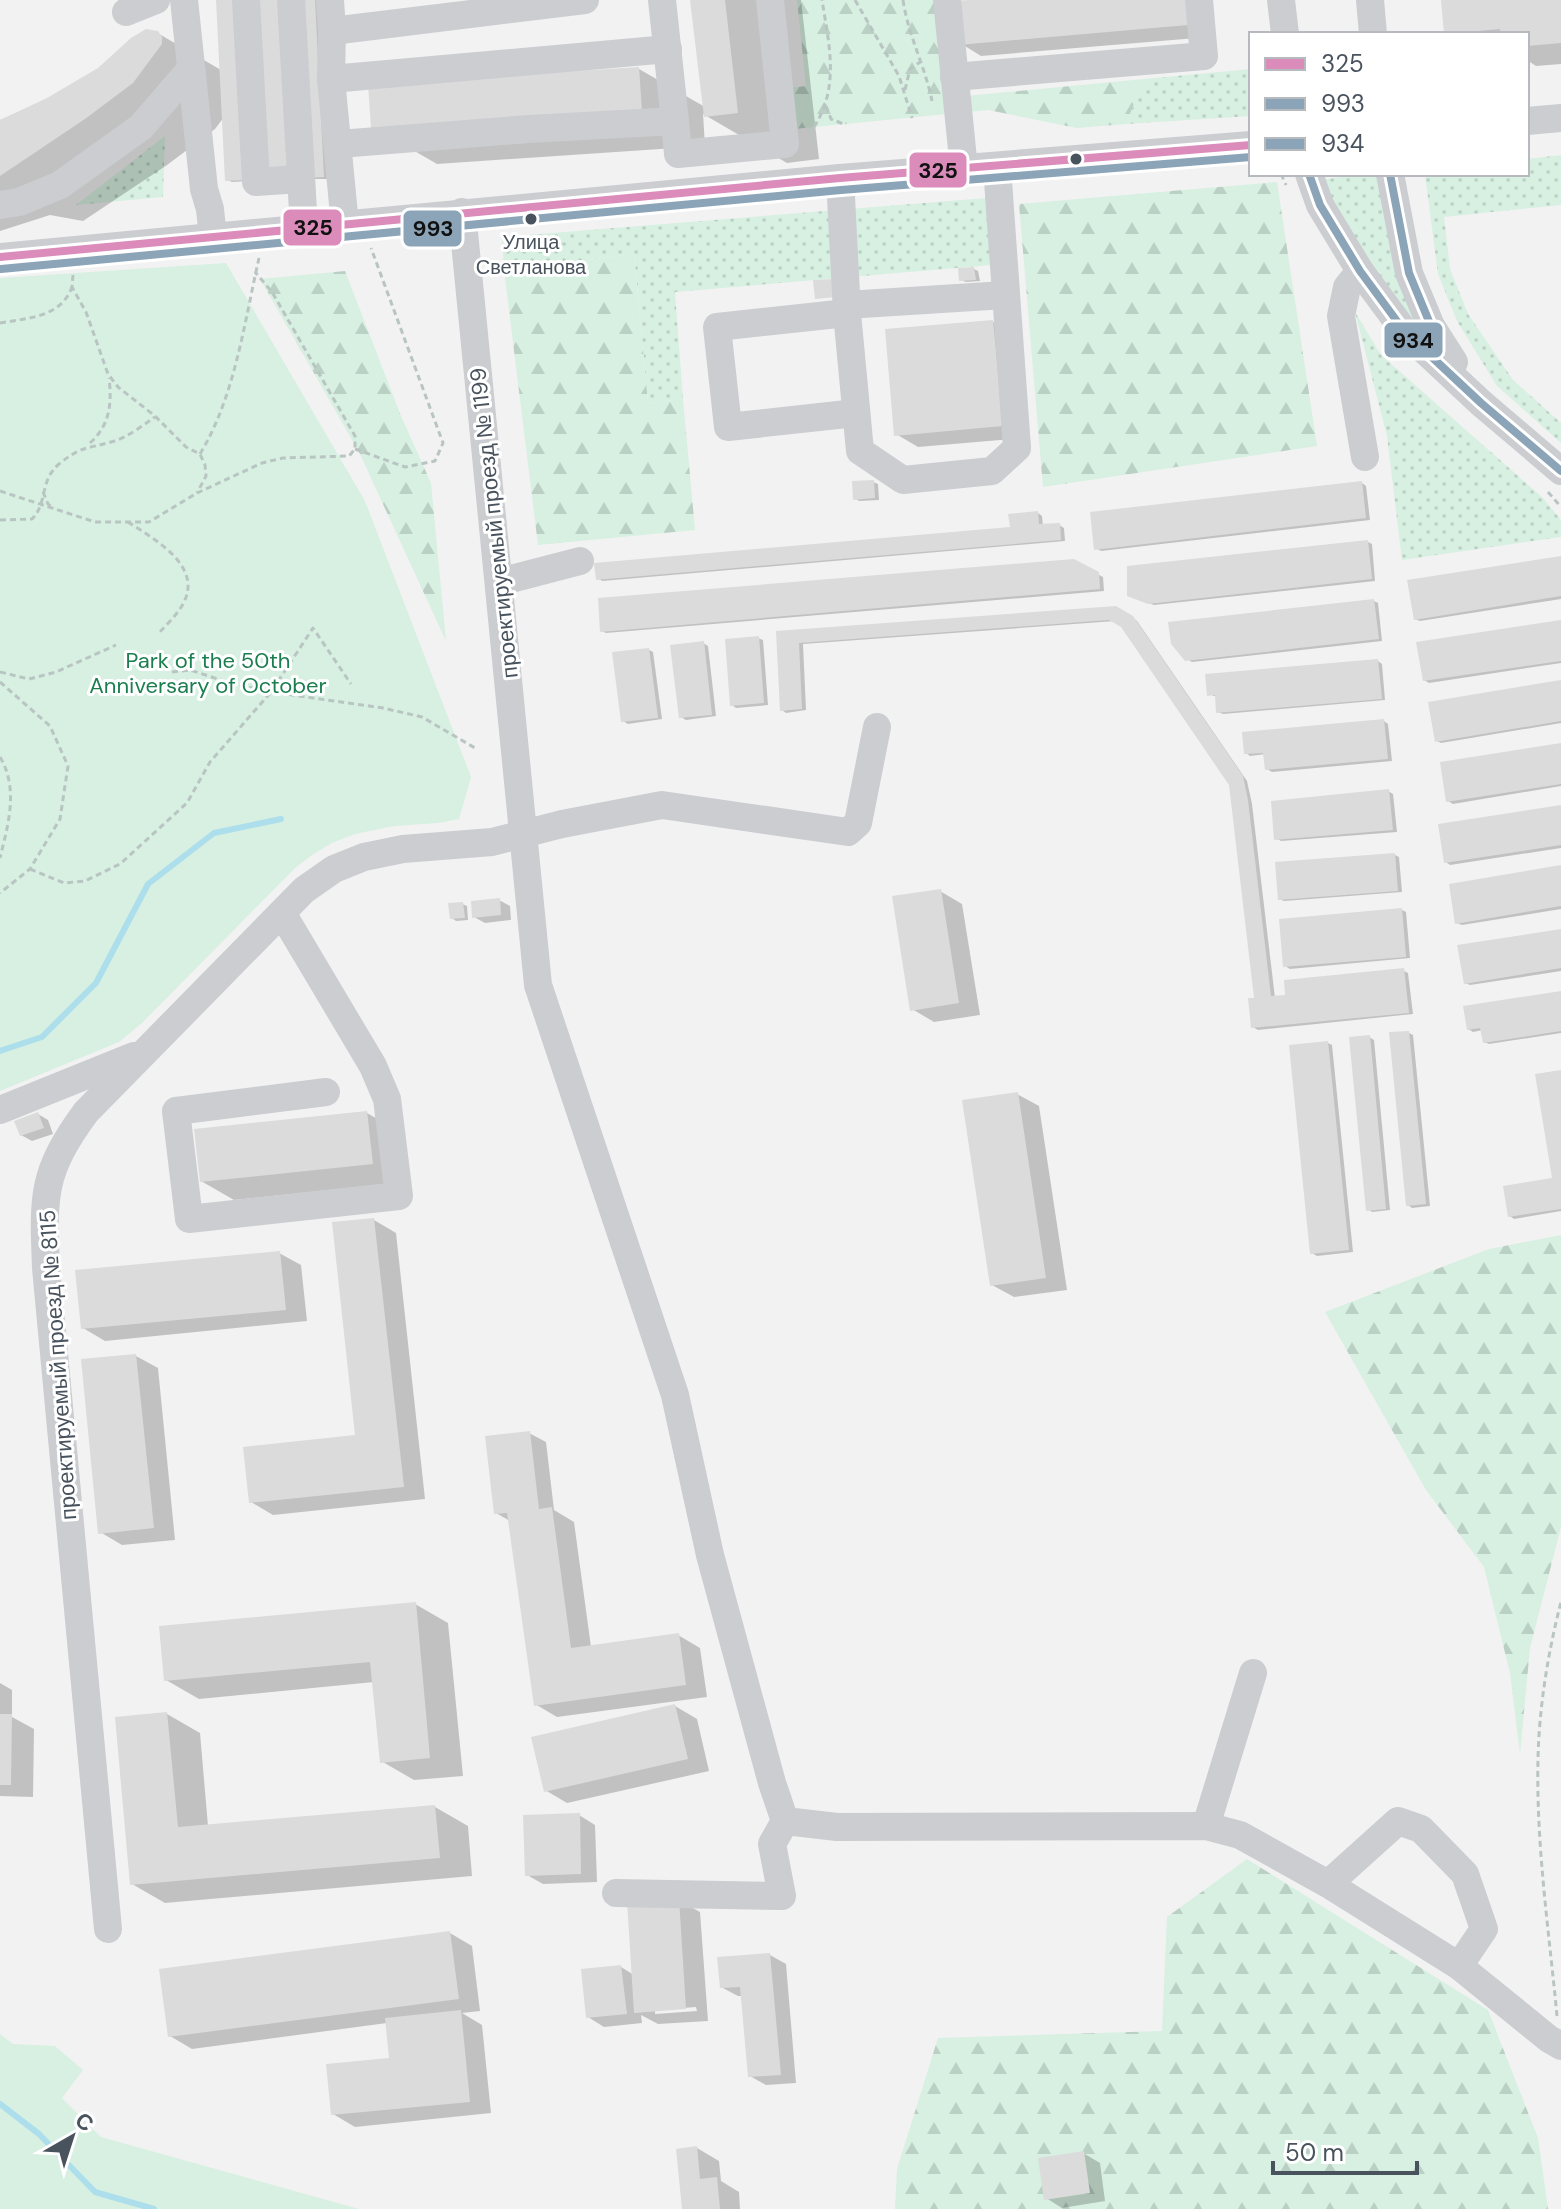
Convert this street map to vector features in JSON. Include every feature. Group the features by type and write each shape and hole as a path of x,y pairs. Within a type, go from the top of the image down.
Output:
{"street":[{"path":"126,12 156,0"},
{"path":"184,0 204,189 213,238"},
{"path":"246,0 256,182 300,179"},
{"path":"291,0 304,229"},
{"path":"330,0 331,79 345,225"},
{"path":"332,31 429,9 585,0"},
{"path":"662,0 678,154 785,144 770,0"},
{"path":"947,0 964,169"},
{"path":"954,77 1204,56 1199,0"},
{"path":"1281,0 1285,32"},
{"path":"1370,0 1373,32"},
{"path":"331,79 668,49"},
{"path":"0,205 19,202 60,185 141,127 191,69"},
{"path":"1529,120 1561,118"},
{"path":"339,144 675,121"},
{"path":"0,257 840,178 1249,145"},
{"path":"840,178 846,309 860,451 903,480 992,471 1017,448 997,167"},
{"path":"1310,176 1320,205 1360,271 1405,332 1481,403 1561,471"},
{"path":"1390,176 1409,273 1431,326 1481,403"},
{"name":"проектируемый проезд № 1199","path":"462,212 538,985 675,1395 710,1555 785,1821"},
{"path":"1360,271 1347,287 1341,316 1365,457"},
{"path":"856,413 728,427 717,327 846,309 1005,295"},
{"path":"499,582 580,561"},
{"name":"проектируемый проезд № 8115","path":"108,1929 47,1284 43,1211 50,1172 66,1140 86,1112 304,890 334,869 364,857 403,849 492,842 662,805 848,832 858,823 877,727"},
{"path":"282,913 373,1066 387,1099 399,1196 189,1219 176,1111 326,1092"},
{"path":"0,1110 146,1051"},
{"path":"1206,1826 1253,1673"},
{"path":"616,1893 782,1896 772,1844 785,1821 837,1827 1206,1826 1240,1835 1328,1884 1459,1966 1560,2045"},
{"path":"1328,1884 1398,1821 1421,1829 1465,1874 1484,1929 1459,1966"}],"path":[{"path":"812,141 813,128 826,106 832,71 822,0"},
{"path":"855,0 891,60 905,90 912,118"},
{"path":"903,0 910,35 932,102"},
{"path":"905,90 910,69 920,62"},
{"path":"826,106 831,119 846,125"},
{"path":"355,449 405,467 435,461 443,443 371,248"},
{"path":"200,454 216,428 229,389 259,258"},
{"path":"0,491 95,522 149,522 197,493 262,463 283,458 349,456 355,449 355,436 272,292 255,272"},
{"path":"0,323 40,316 67,302 73,275"},
{"path":"0,520 32,519 38,513 49,474 103,431 109,412 112,401 108,374 86,312 72,287"},
{"path":"108,374 118,387 155,416 186,447 200,454 206,476 197,493"},
{"path":"87,445 113,442 155,416"},
{"path":"43,492 48,504 59,512"},
{"path":"128,522 152,538 182,565 188,577 183,604 158,634"},
{"path":"30,869 64,883 85,881 120,864 187,803 210,762 271,692 313,628 351,684"},
{"path":"0,672 29,679 56,672 116,645"},
{"path":"172,672 190,670 271,692 383,708 422,717 475,748"},
{"path":"0,682 50,726 68,766 60,819 30,869 0,893"},
{"path":"0,757 11,786 8,824 0,858"},
{"path":"1560,2045 1540,1831 1538,1758 1546,1682 1561,1602"}],"green space":[{"path":"797,0 934,0 944,98 1144,79 1126,124 1077,128 988,110 784,130 780,89 806,86"},
{"path":"1249,69 1249,116 1126,124 1144,79"},
{"path":"165,136 163,197 76,205"},
{"path":"1561,155 1561,205 1444,217 1450,269 1468,314 1513,380 1561,423 1561,443 1497,386 1457,321 1438,274 1425,176 1529,176 1529,159"},
{"path":"1380,176 1444,360 1369,266 1322,180"},
{"path":"1277,182 1317,446 1043,487 1019,204"},
{"path":"999,197 1003,264 675,292 683,399 648,403 634,254 504,270 502,237"},
{"path":"634,254 648,403 683,399 695,530 538,545 504,270"},
{"name":"Park of the 50th Anniversary of October","path":"226,263 365,501 471,777 459,819 394,826 355,834 332,843 295,868 142,1023 119,1042 0,1091 0,278"},
{"path":"345,271 401,416 431,483 446,641 359,452 260,279"},
{"path":"1355,312 1381,355 1543,498 1561,520 1561,537 1402,560 1387,436"},
{"path":"1561,1235 1561,1527 1530,1648 1520,1754 1510,1673 1484,1567 1426,1490 1325,1312 1489,1249"},
{"path":"1247,1859 1488,2010 1538,2138 1548,2209 895,2209 897,2169 938,2038 1162,2031 1167,1917"},
{"path":"0,2034 13,2044 55,2046 83,2070 62,2098 101,2137 359,2209 0,2209"}],"building":[{"path":"216,0 236,0 245,180 225,181"},
{"path":"254,0 287,0 296,175 264,176"},
{"path":"295,0 315,0 324,177 304,178"},
{"path":"690,0 725,0 738,113 704,117"},
{"path":"1186,0 1188,25 958,45 954,1"},
{"path":"1441,0 1561,0 1561,43 1529,46 1529,32 1500,32 1500,29 1444,32"},
{"path":"146,29 158,31 162,44 133,83 0,176 0,120 47,98 98,68 131,38"},
{"path":"639,67 642,111 371,128 368,84"},
{"path":"974,267 976,280 959,281 958,268"},
{"path":"834,279 835,297 815,299 813,280"},
{"path":"993,320 1003,426 894,436 885,329"},
{"path":"874,480 875,498 853,500 852,481"},
{"path":"1362,481 1366,518 1094,550 1090,512"},
{"path":"1038,511 1039,524 1060,523 1061,540 596,580 594,563 1010,527 1008,514"},
{"path":"1368,540 1372,579 1148,604 1127,596 1127,566"},
{"path":"1561,556 1561,596 1414,620 1407,580"},
{"path":"1074,559 1099,572 1100,589 600,632 598,598"},
{"path":"1374,599 1379,639 1185,661 1171,644 1168,622"},
{"path":"1116,606 1133,616 1243,776 1271,996 1285,995 1284,980 1404,968 1409,1013 1251,1028 1248,998 1254,998 1229,785 1121,627 1109,620 799,643 802,709 780,711 776,631"},
{"path":"1561,620 1561,661 1423,681 1416,642"},
{"path":"759,636 764,703 730,706 725,639"},
{"path":"704,641 712,715 679,718 670,645"},
{"path":"649,648 658,718 621,722 612,652"},
{"path":"1378,659 1382,699 1216,713 1215,695 1207,696 1205,674"},
{"path":"1561,680 1561,721 1435,742 1428,702"},
{"path":"1384,719 1388,759 1265,770 1263,753 1244,754 1242,732"},
{"path":"1561,743 1561,784 1446,802 1440,762"},
{"path":"1389,789 1393,830 1274,840 1271,801"},
{"path":"1561,805 1561,845 1444,863 1438,824"},
{"path":"1395,853 1398,891 1278,900 1275,862"},
{"path":"1561,865 1561,906 1455,924 1449,884"},
{"path":"941,889 959,1003 910,1011 892,896"},
{"path":"500,898 501,915 472,918 471,901"},
{"path":"463,902 465,918 450,919 448,903"},
{"path":"1402,908 1406,957 1283,967 1279,919"},
{"path":"1561,929 1561,968 1464,984 1457,945"},
{"path":"1561,991 1561,1031 1483,1043 1480,1028 1467,1030 1463,1006"},
{"path":"1409,1031 1426,1204 1406,1206 1389,1032"},
{"path":"1370,1035 1386,1209 1366,1211 1349,1037"},
{"path":"1328,1041 1349,1250 1310,1254 1289,1045"},
{"path":"1561,1070 1561,1209 1508,1217 1503,1186 1552,1178 1535,1074"},
{"path":"1018,1092 1046,1278 990,1286 962,1100"},
{"path":"367,1111 373,1164 200,1182 194,1129"},
{"path":"38,1112 44,1128 20,1136 14,1121"},
{"path":"374,1218 404,1487 249,1503 243,1447 355,1435 332,1222"},
{"path":"280,1251 286,1310 81,1329 75,1270"},
{"path":"136,1354 154,1528 98,1534 81,1359"},
{"path":"530,1431 539,1509 552,1507 571,1648 679,1633 686,1685 534,1706 507,1513 494,1514 485,1436"},
{"path":"416,1602 430,1758 380,1763 370,1662 164,1681 159,1626"},
{"path":"675,1704 688,1759 544,1792 531,1737"},
{"path":"167,1712 178,1827 435,1805 440,1858 130,1885 115,1717"},
{"path":"0,1714 12,1714 11,1785 0,1785"},
{"path":"580,1813 581,1874 525,1876 523,1815"},
{"path":"679,1898 686,2009 634,2013 627,1901"},
{"path":"450,1931 459,1999 168,2037 159,1969"},
{"path":"770,1953 781,2075 748,2077 740,1987 720,1988 717,1957"},
{"path":"621,1965 627,2014 586,2018 581,1969"},
{"path":"461,2010 470,2102 331,2115 326,2064 389,2058 385,2018"},
{"path":"697,2146 700,2179 717,2177 720,2209 682,2209 676,2149"},
{"path":"1084,2151 1090,2193 1044,2200 1038,2158"}],"waterway":[{"path":"0,1051 42,1037 96,983 148,884 214,833 281,819"},
{"path":"0,2104 39,2134 95,2192 154,2209"}],"transit line":[{"name":"325","path":"0,257 840,178 1249,145"},
{"name":"993","path":"1,269 841,190 1249,157"},
{"name":"934","path":"1310,176 1320,205 1360,271 1405,332 1481,403 1561,471"},
{"name":"934","path":"1390,176 1409,273 1433,331"}],"place":[{"name":"Улица Светланова","path":"531,219"}]}
